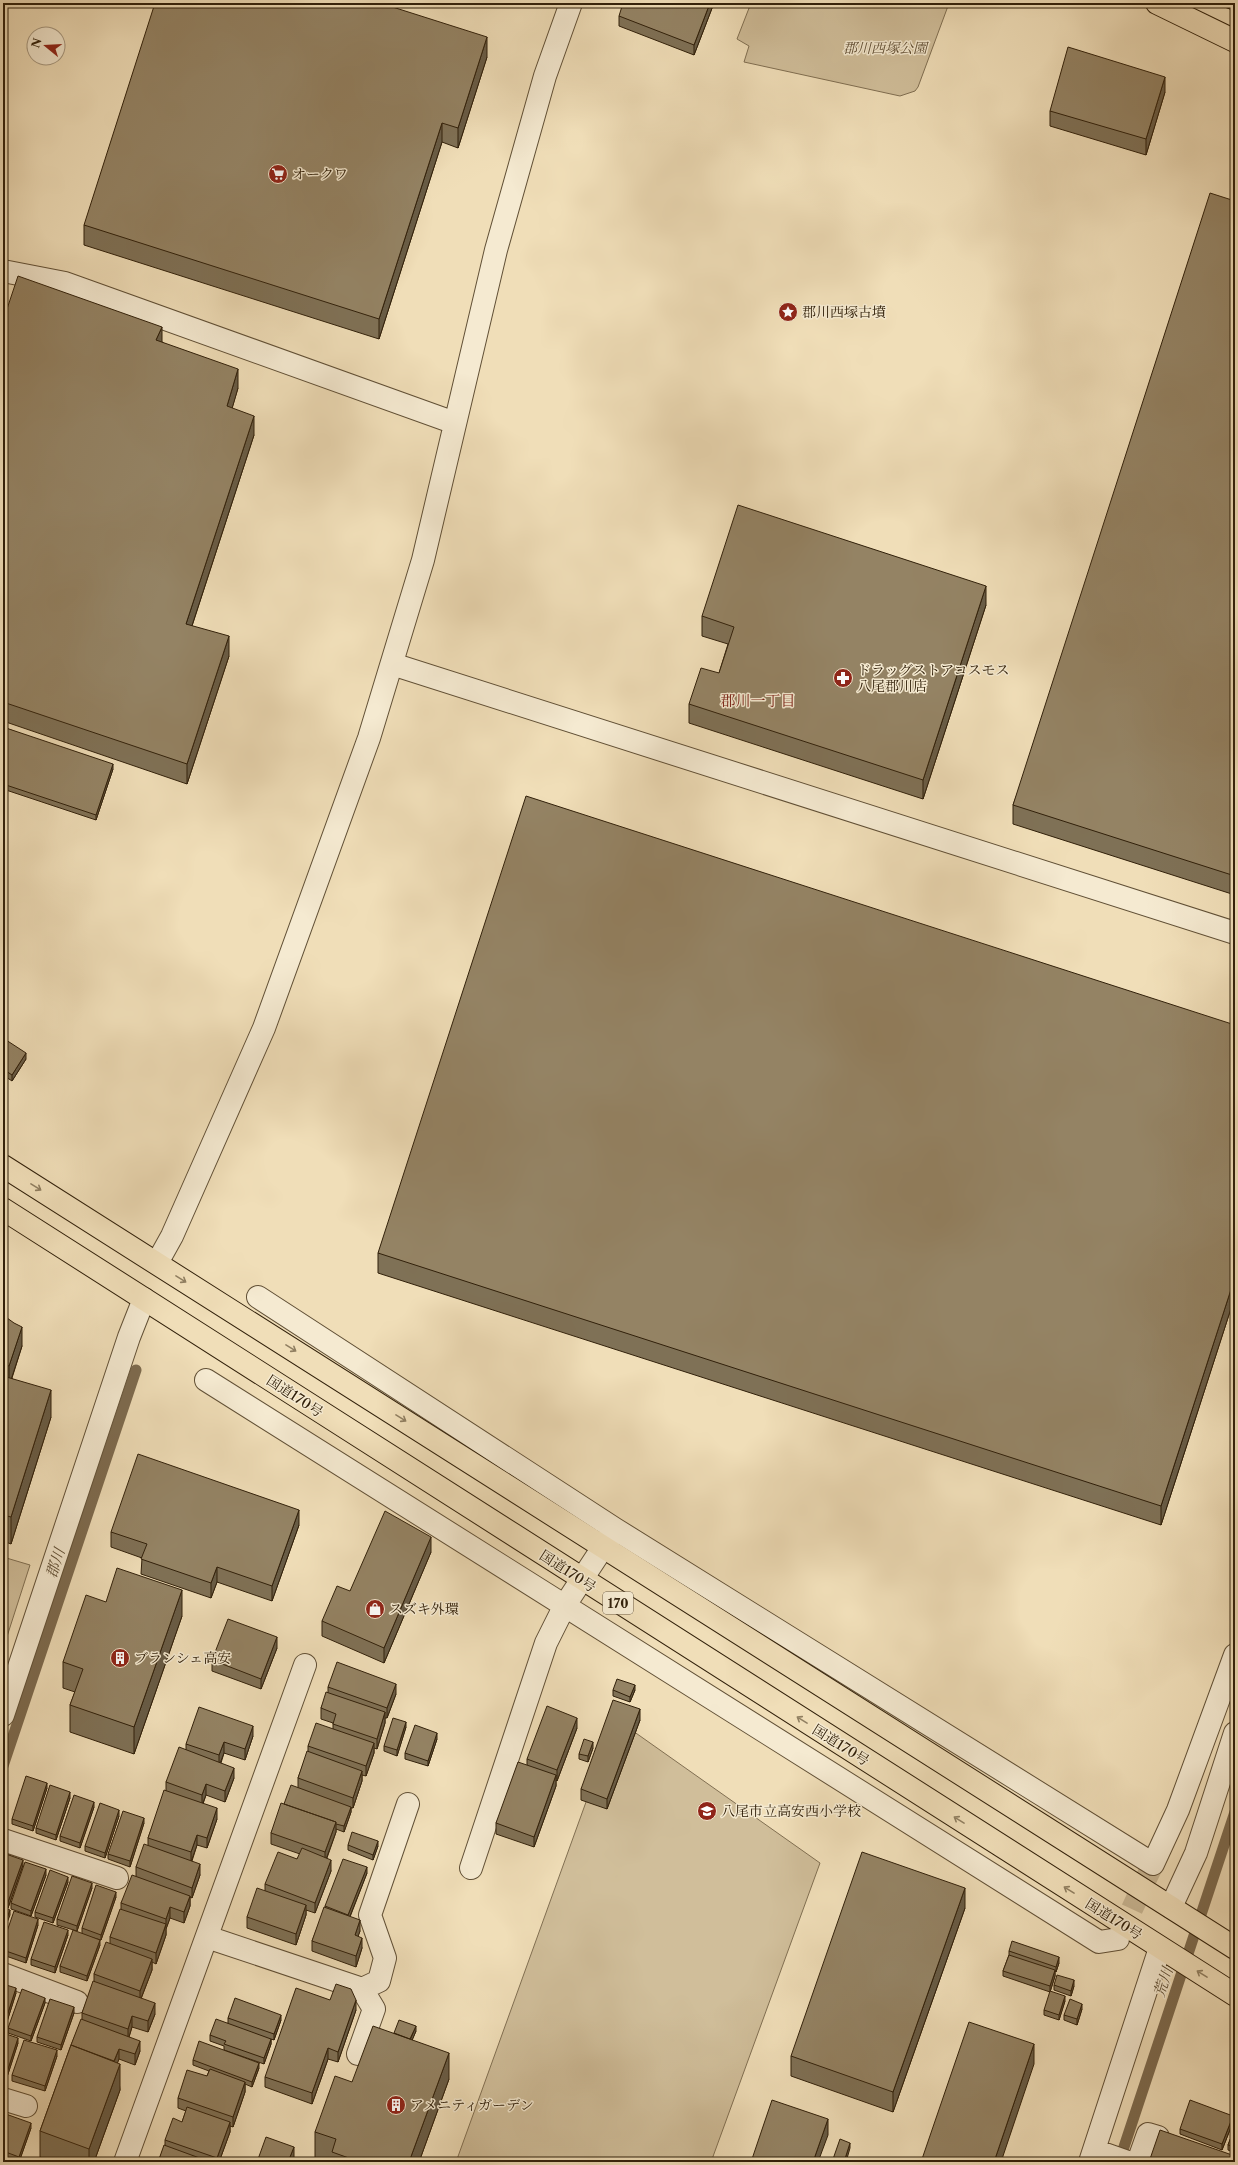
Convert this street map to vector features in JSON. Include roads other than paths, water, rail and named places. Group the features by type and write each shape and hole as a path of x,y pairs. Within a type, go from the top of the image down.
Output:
{"highway":[{"path":"1157,3 1185,9 1235,41"},
{"path":"3,1166 157,1263 609,1538 1235,1948"},
{"name":"国道170号","path":"3,1209 1235,1995"}],"street":[{"path":"157,1263 172,1236 264,1028 369,738 423,560 498,242 545,76 571,3"},
{"path":"3,271 65,283 455,423"},
{"path":"392,664 1235,933"},
{"path":"258,1297 609,1538 1153,1864 1178,1810 1235,1655"},
{"path":"3,1715 129,1337 144,1298"},
{"path":"206,1380 1099,1942 1118,1940"},
{"path":"471,1868 546,1643 564,1605 609,1538"},
{"path":"126,2162 305,1665"},
{"path":"1171,1907 1196,1853 1235,1734"},
{"path":"362,1990 379,1981 385,1958 370,1915 408,1804"},
{"path":"7,1841 116,1878"},
{"path":"207,1937 362,1990 374,2009 358,2054"},
{"path":"1128,2162 1096,2155 1160,1948"},
{"path":"3,1974 77,2002"},
{"path":"3,2099 26,2106"},
{"path":"1138,2162 1148,2134 1158,2136"}],"waterway":[{"name":"郡川","path":"3,1766 136,1370"},
{"name":"荒川","path":"1119,2162 1235,1812"}],"tunnel":[{"path":"1118,1939 1153,1864"}],"place":[{"name":"オークワ","path":"278,174"},
{"name":"郡川西塚古墳","path":"788,312"},
{"name":"ドラッグストアコスモス 八尾郡川店","path":"843,678"},
{"name":"スズキ外環","path":"375,1609"},
{"name":"ブランシェ高安","path":"120,1658"},
{"name":"八尾市立高安西小学校","path":"707,1811"},
{"name":"アメニティガーデン","path":"396,2105"}],"district":[{"name":"郡川一丁目","path":"758,700"}],"park label":[{"name":"郡川西塚公園","path":"885,48"}]}
